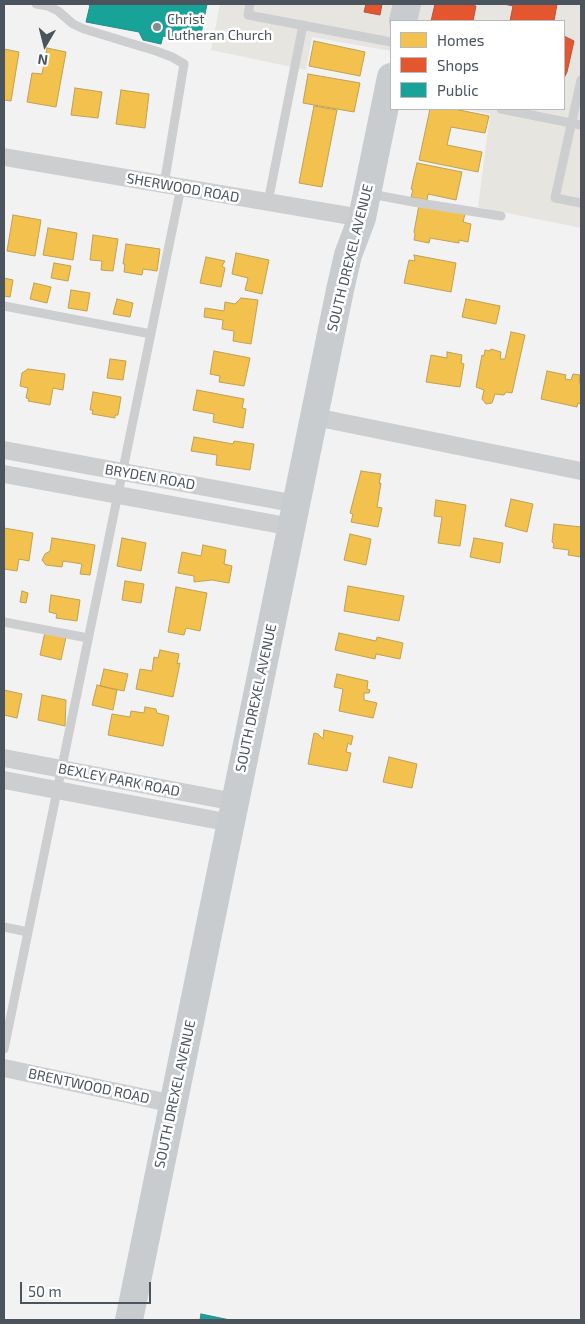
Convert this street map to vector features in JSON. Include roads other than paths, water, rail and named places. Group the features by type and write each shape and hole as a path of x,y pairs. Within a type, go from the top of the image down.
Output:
{"main road":[{"path":"403,20 407,4"},
{"name":"SOUTH DREXEL AVENUE","path":"129,1320 346,264 364,206 390,88"}],"street":[{"name":"SHERWOOD ROAD","path":"4,157 268,202 364,206"},
{"path":"314,417 581,471"},
{"name":"BRYDEN ROAD","path":"4,450 122,472 295,515"},
{"name":"BRYDEN ROAD","path":"4,474 118,495 295,515"},
{"name":"BEXLEY PARK ROAD","path":"4,758 61,769 233,813"},
{"name":"BEXLEY PARK ROAD","path":"4,780 57,790 233,813"},
{"name":"BRENTWOOD ROAD","path":"4,1068 174,1104"}],"lane":[{"path":"4,1049 151,334 173,186 184,64 156,51 84,29 73,24 58,11 48,6 36,4"},
{"path":"250,4 248,15 390,42"},
{"path":"268,202 303,26"},
{"path":"581,80 576,124 555,198 581,203"},
{"path":"506,110 576,124"},
{"path":"364,206 413,202 501,216"},
{"path":"4,306 151,334"},
{"path":"4,622 88,638"},
{"path":"4,928 28,932"}],"place":[{"name":"Christ Lutheran Church","path":"157,27"}]}
